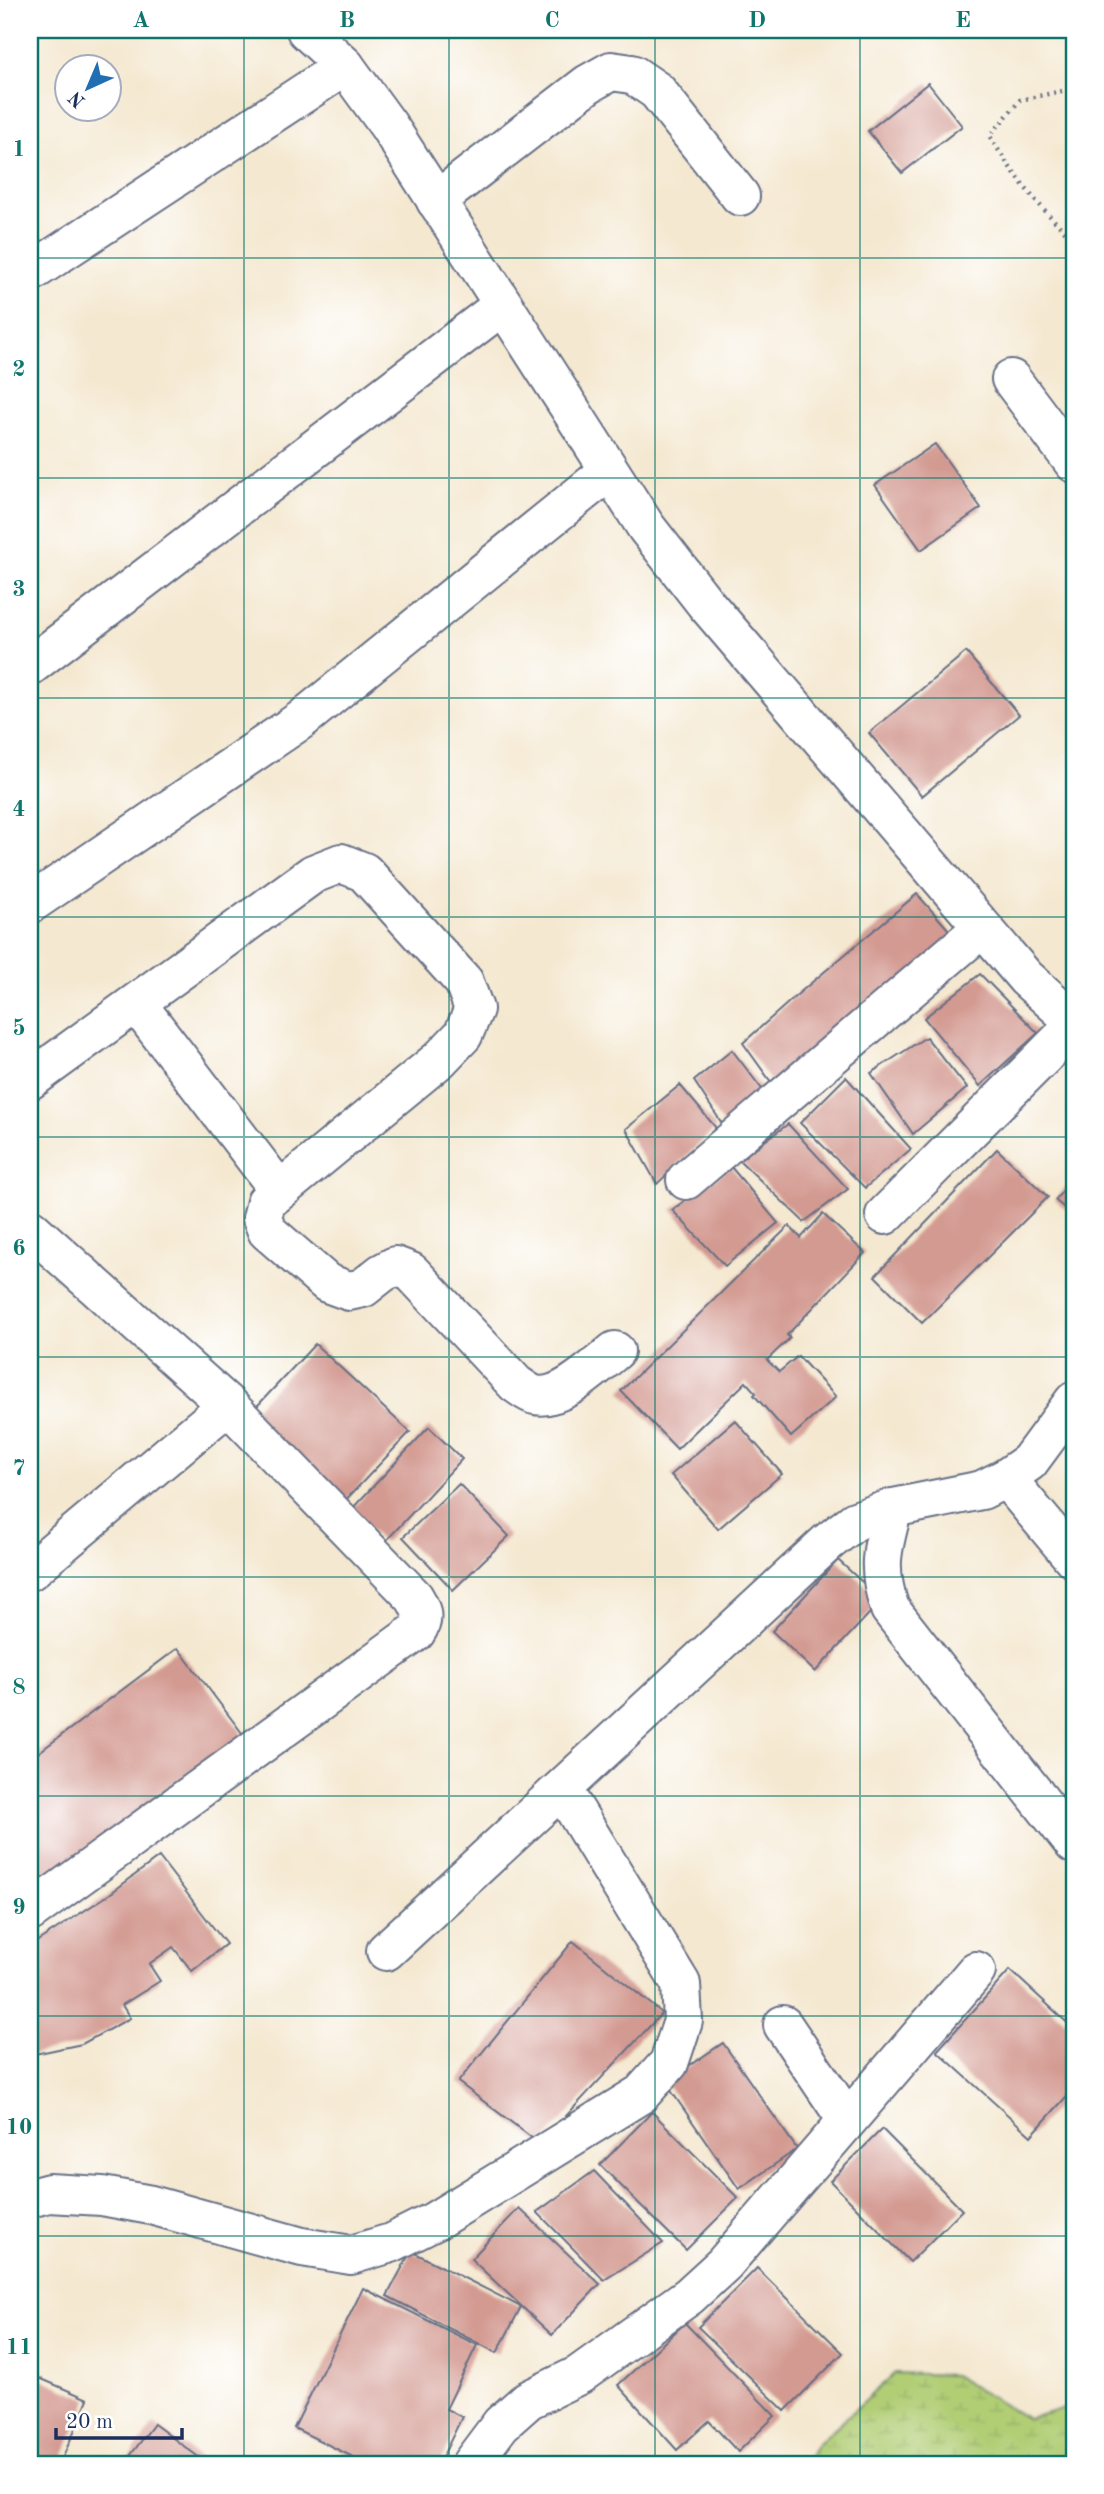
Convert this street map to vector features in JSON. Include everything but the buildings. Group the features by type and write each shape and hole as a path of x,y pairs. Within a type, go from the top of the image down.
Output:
{"street":[{"path":"306,30 345,66 388,125 646,527 706,604 982,928 1026,978 1074,1024 885,1215"},
{"path":"30,273 345,66"},
{"path":"436,201 588,84 611,71 632,75 657,91 740,196"},
{"path":"30,666 503,305"},
{"path":"1011,379 1074,463"},
{"path":"30,904 301,720 609,471"},
{"path":"30,1080 313,874 341,863 364,872 464,982 474,1009 463,1035 440,1059 266,1202 262,1218 267,1231 327,1283 349,1291 363,1288 396,1266 411,1272 516,1384 535,1395 556,1394 615,1350"},
{"path":"686,1180 982,928"},
{"path":"137,1004 279,1190"},
{"path":"30,1228 228,1405 414,1597 422,1609 422,1623 416,1632 30,1912"},
{"path":"386,1951 828,1542 855,1521 893,1508 982,1490 1006,1478 1029,1462 1074,1401"},
{"path":"30,1571 228,1405"},
{"path":"1006,1478 1074,1559"},
{"path":"893,1508 880,1556 882,1585 890,1609 1074,1844"},
{"path":"30,2198 49,2193 102,2196 151,2204 302,2247 351,2255 391,2243 435,2221 641,2094 669,2063 683,2021 681,1984 562,1788"},
{"path":"471,2464 501,2424 528,2400 579,2375 689,2295 724,2264 976,1971"},
{"path":"783,2025 847,2120"}],"path":[{"path":"1062,91 1020,100 990,136 1011,172 1074,240"}],"green space":[{"path":"895,2373 953,2375 1028,2419 1074,2405 1074,2464 804,2464 817,2444"}]}
